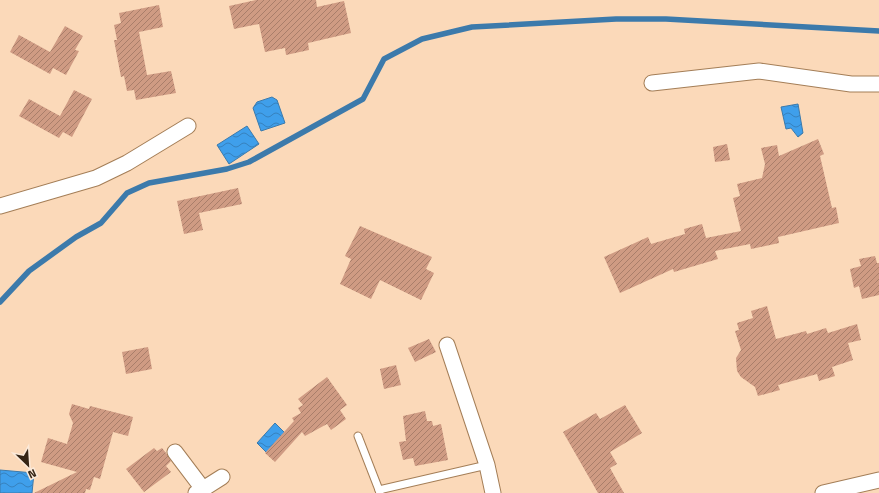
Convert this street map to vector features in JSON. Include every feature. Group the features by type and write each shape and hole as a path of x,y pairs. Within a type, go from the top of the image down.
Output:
{"street":[{"path":"652,83 759,71 851,84 879,84"},
{"path":"0,206 96,178 127,163 188,126"},
{"path":"447,345 487,466 493,493"},
{"path":"175,452 199,491 222,477"},
{"path":"823,493 879,480"}],"lane":[{"path":"358,436 380,491 487,466"}],"water":[{"path":"272,97 277,100 285,123 261,131 253,108 257,102"},
{"path":"798,104 803,133 798,137 791,128 786,129 781,107"},
{"path":"247,126 259,144 229,164 217,145"},
{"path":"275,423 286,434 268,454 257,443"},
{"path":"0,470 34,473 32,493 0,493"}],"building":[{"path":"256,0 316,0 317,7 344,1 351,33 308,43 309,50 286,55 285,48 265,52 259,24 234,29 229,6"},
{"path":"159,5 163,27 139,32 147,75 171,71 176,93 136,100 134,90 127,91 124,76 121,77 114,40 117,40 114,25 121,23 119,13"},
{"path":"65,26 83,36 75,50 79,51 66,75 53,68 50,74 10,52 19,35 50,52"},
{"path":"74,90 92,99 72,137 63,132 59,138 19,116 29,99 60,116"},
{"path":"818,139 824,154 820,156 832,208 836,207 839,223 778,237 779,243 751,249 750,244 715,251 718,259 674,272 673,269 620,293 604,257 648,237 651,244 685,234 684,229 702,224 706,238 741,231 733,198 740,196 737,184 762,178 765,164 761,148 777,145 779,156"},
{"path":"727,144 730,160 715,162 713,147"},
{"path":"238,188 242,204 199,213 203,230 184,234 177,201"},
{"path":"360,226 432,257 426,269 434,273 421,300 380,280 371,299 340,284 351,259 345,256"},
{"path":"875,256 877,263 879,263 879,295 862,299 859,286 854,288 850,269 861,266 859,259"},
{"path":"767,306 776,339 806,331 807,334 826,328 828,333 857,324 861,340 848,343 853,360 832,367 835,376 819,381 817,374 778,385 780,390 758,396 755,387 741,377 737,371 736,358 741,350 735,331 739,330 737,323 753,318 751,311"},
{"path":"429,339 436,352 415,362 408,348"},
{"path":"148,347 152,369 126,374 122,352"},
{"path":"396,365 401,385 384,389 380,369"},
{"path":"327,377 347,405 340,410 346,419 331,430 327,424 305,436 302,432 275,462 265,453 294,421 292,418 301,413 298,408 303,405 298,399"},
{"path":"72,404 89,409 90,406 133,417 128,436 113,432 100,479 94,477 90,490 86,489 85,493 34,493 77,472 41,462 48,438 67,444 73,423 69,414"},
{"path":"625,405 642,433 610,452 617,464 610,468 624,493 598,493 563,432 596,413 600,419"},
{"path":"425,411 427,421 432,421 433,426 441,424 448,460 415,466 413,458 403,460 399,442 406,441 403,416"},
{"path":"154,448 157,451 162,448 166,453 171,461 166,466 171,472 144,492 126,469"}],"waterway":[{"path":"0,302 29,271 76,237 101,223 127,193 149,183 227,169 249,162 363,99 384,59 422,39 472,27 616,19 666,19 879,31"}]}
